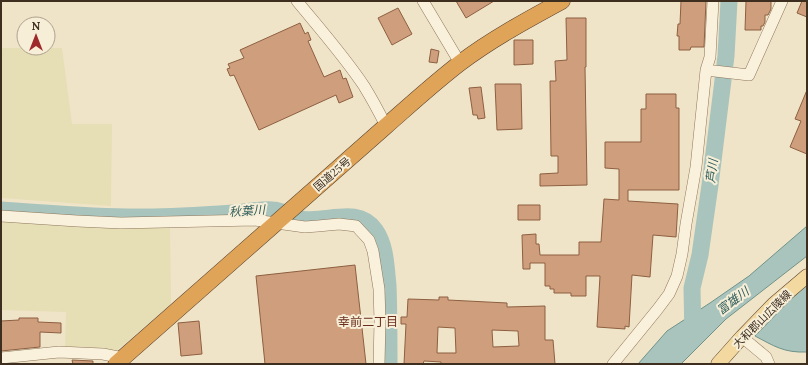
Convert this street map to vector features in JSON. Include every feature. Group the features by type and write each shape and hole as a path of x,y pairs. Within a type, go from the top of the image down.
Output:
{"highway":[{"name":"国道25号","path":"119,361 420,96 460,63 524,21 562,1"}],"main road":[{"name":"大和郡山広陵線","path":"718,364 774,304 807,276"}],"street":[{"path":"298,1 363,85 386,126"},
{"path":"423,1 460,63"},
{"path":"613,364 669,294 677,276 696,167 710,57 713,1"},
{"path":"708,70 749,75 782,1"},
{"path":"1,216 122,223 280,220 289,225 305,227 339,224 356,226 368,240 373,251 379,289 379,364"},
{"path":"742,337 766,357 769,364"},
{"path":"1,358 59,352 103,354 119,361"}],"shaded area":[{"path":"16,48 16,56 56,56 56,48 62,48 72,124 112,124 111,206 1,198 1,49"},
{"path":"1,219 170,225 171,304 116,351 84,347 65,348 66,312 1,310"}],"water":[{"name":"富雄川","path":"807,226 807,256 726,319 681,364 638,364 667,331 749,276"},
{"path":"807,284 807,352 785,350 755,336 794,296"}],"building":[{"path":"456,1 494,1 466,18"},
{"path":"681,1 706,1 704,47 691,47 690,50 679,50 679,36 677,36 678,24 680,24"},
{"path":"746,1 771,1 771,9 768,15 765,15 765,22 763,26 761,26 761,30 745,30"},
{"path":"802,1 807,1 807,17 797,13"},
{"path":"398,8 412,34 392,45 378,18"},
{"path":"566,18 586,18 585,67 587,185 540,186 540,174 558,173 558,156 551,156 550,81 556,81 555,61 567,60"},
{"path":"300,23 305,34 308,32 311,40 308,41 324,77 340,70 343,79 346,78 353,97 339,103 336,95 259,130 234,75 230,76 227,69 230,68 228,64 244,58 240,50"},
{"path":"514,40 533,40 533,64 514,65"},
{"path":"431,49 439,51 437,63 429,62"},
{"path":"495,84 521,84 522,129 497,130"},
{"path":"481,87 485,118 478,119 477,115 473,115 469,88"},
{"path":"807,90 807,154 790,147 801,121 795,119"},
{"path":"646,94 676,94 676,108 679,108 679,190 628,190 628,201 678,204 676,237 653,235 650,277 632,275 629,327 625,326 625,329 597,327 600,276 586,276 586,296 571,296 571,293 554,293 554,289 550,289 550,286 545,286 545,263 530,263 530,269 523,269 522,235 536,234 536,244 539,244 540,255 579,255 579,242 601,242 604,199 619,200 619,169 605,168 605,142 641,142 641,109 646,109"},
{"path":"518,205 540,205 540,220 518,220"},
{"path":"355,265 366,364 265,364 256,276"},
{"path":"439,297 448,297 448,300 507,303 507,307 545,306 545,340 553,340 555,364 441,364 441,362 424,361 423,364 404,364 406,324 401,324 401,317 407,317 408,299 439,300","holes":["438,327 455,328 456,353 437,353","492,330 518,331 519,346 493,347"]},
{"path":"19,318 38,318 38,322 61,323 61,333 40,332 40,347 1,351 1,321 19,320"},
{"path":"199,321 202,354 181,356 178,323"},
{"path":"72,360 93,361 93,364 73,364"}],"waterway":[{"name":"芦川","path":"693,338 692,288 700,255 710,185 726,56 729,1"},
{"name":"秋葉川","path":"1,210 110,217 190,216 258,210 276,210 294,217 311,220 341,217 359,218 368,223 379,236 386,264 389,315 389,364"}],"district":[{"name":"幸前二丁目","path":"368,322"}]}
